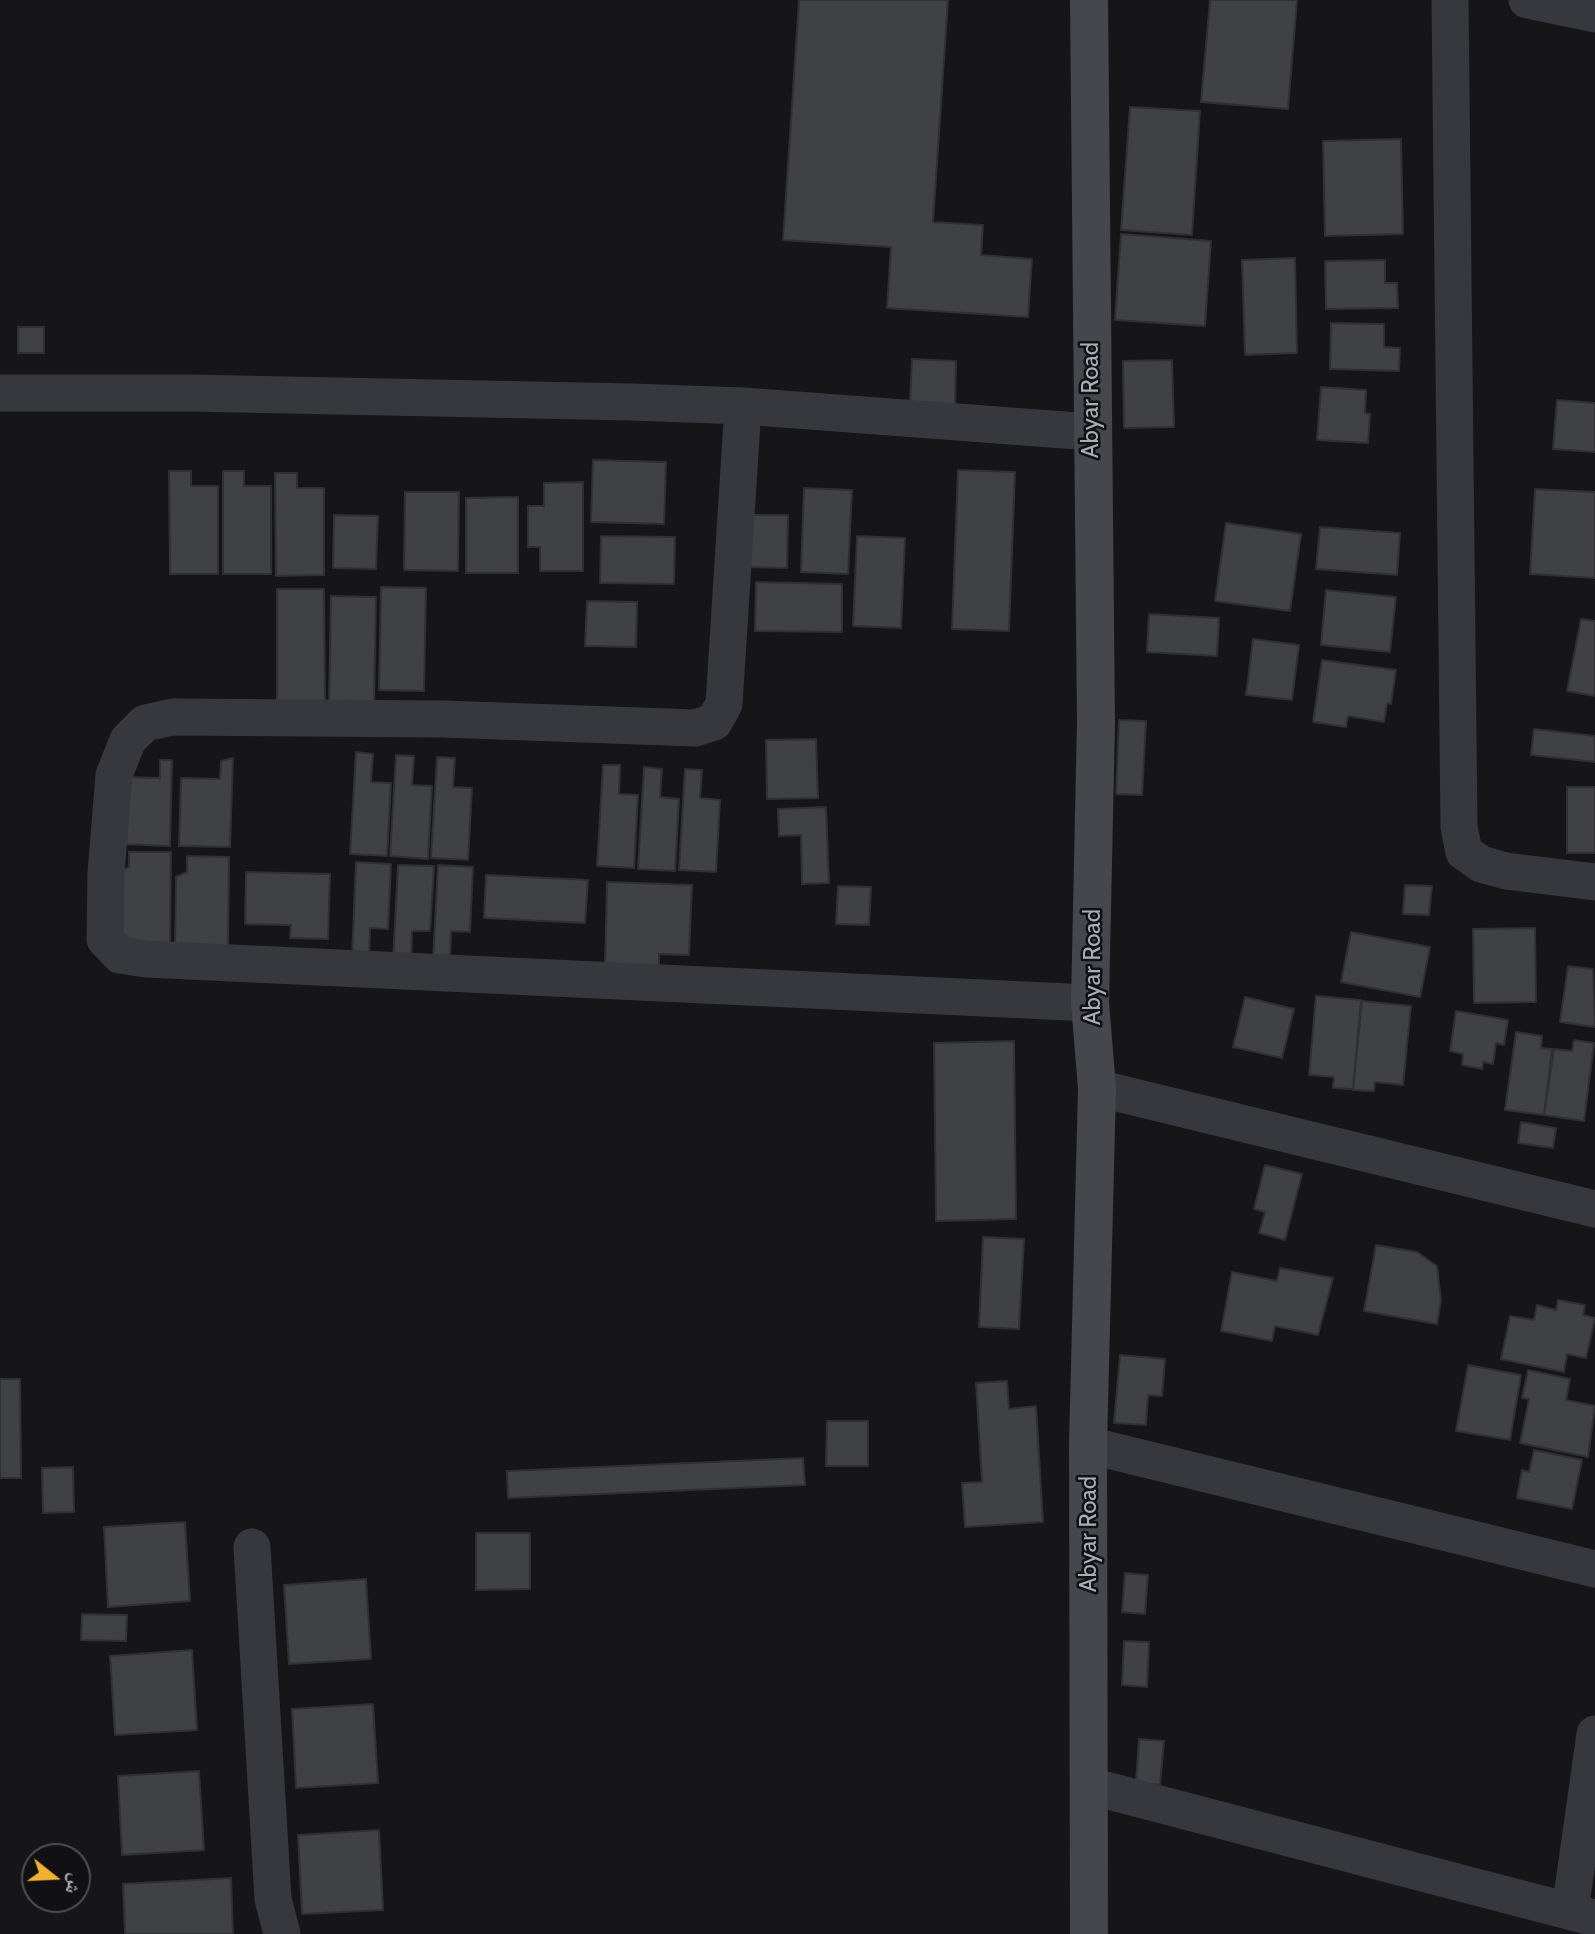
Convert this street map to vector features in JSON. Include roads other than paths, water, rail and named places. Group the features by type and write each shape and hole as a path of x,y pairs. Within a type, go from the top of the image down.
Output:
{"main road":[{"name":"Abyar Road","path":"1089,0 1091,432 1096,722 1090,1003 1097,1088 1088,1445 1089,1934"}],"street":[{"path":"1450,0 1459,827 1464,852 1481,864 1506,871 1595,882"},
{"path":"1527,0 1595,14"},
{"path":"0,393 204,393 743,406 1091,432"},
{"path":"743,406 724,704 714,722 695,728 416,719 173,717 145,723 128,740 114,775 106,873 105,939 120,955 146,959 1090,1003"},
{"path":"1097,1088 1595,1209"},
{"path":"1088,1445 1595,1569"},
{"path":"252,1547 273,1899 282,1934"},
{"path":"1090,1786 1583,1915 1595,1734"}]}
